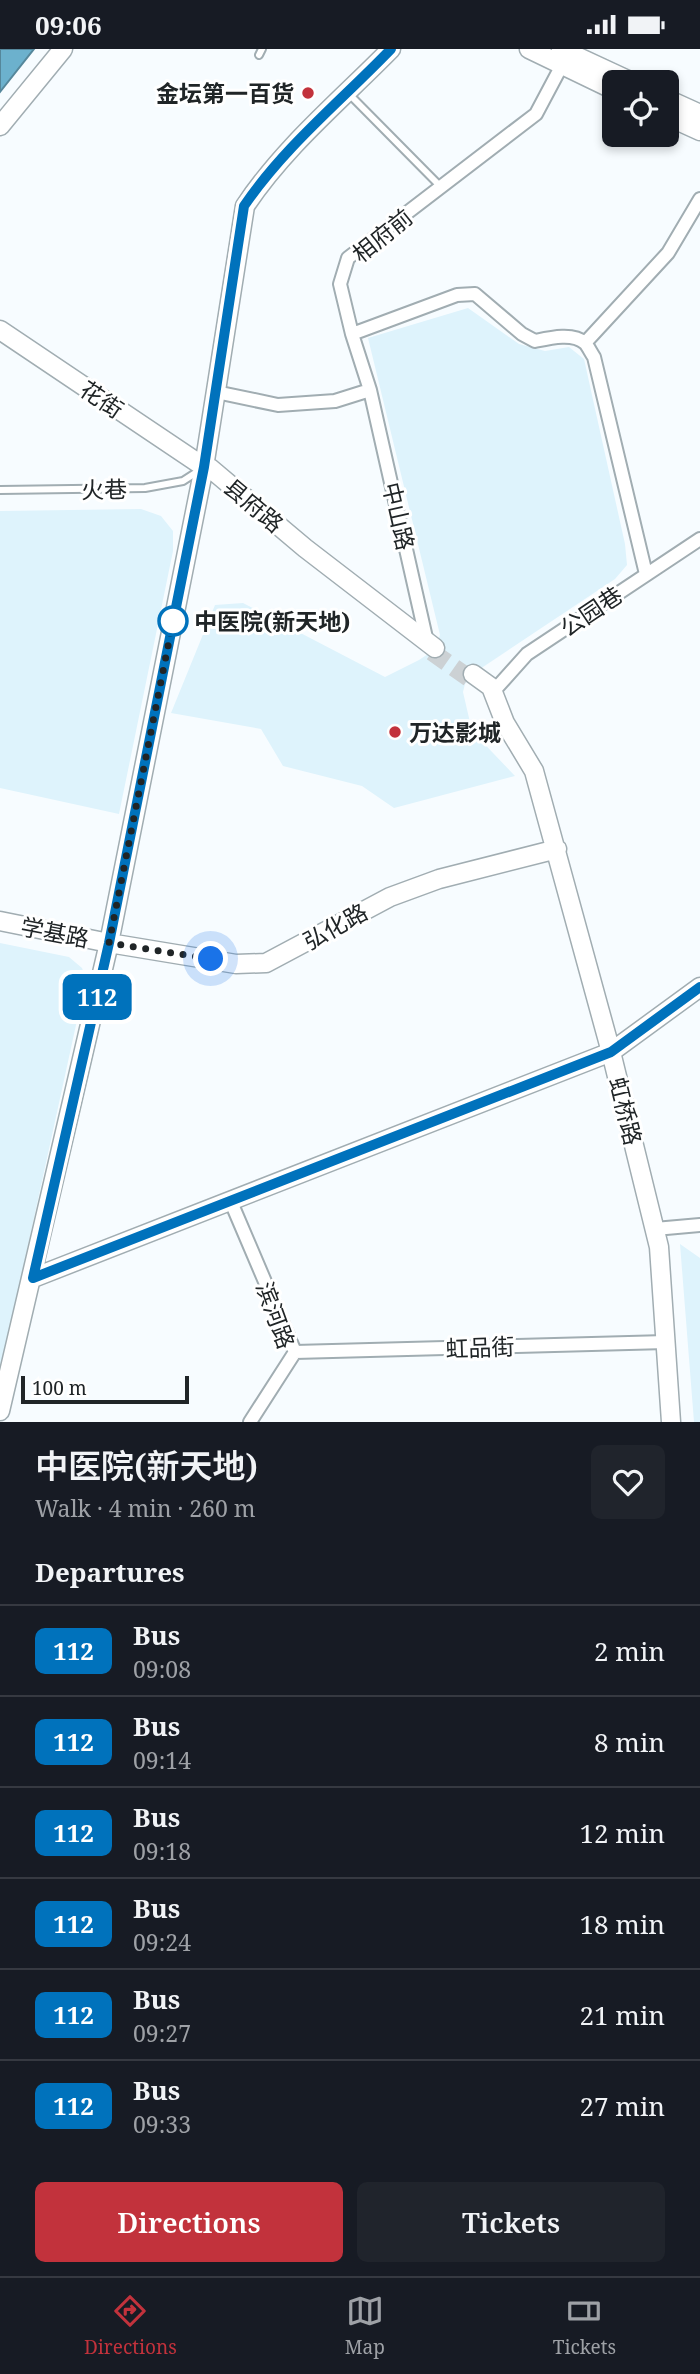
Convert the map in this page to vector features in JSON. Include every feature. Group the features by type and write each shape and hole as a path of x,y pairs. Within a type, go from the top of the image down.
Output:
{"street":[{"path":"0,126 62,49"},
{"path":"0,1411 109,943 204,467 244,206 282,157 391,49"},
{"path":"529,49 602,71"},
{"path":"562,57 602,82"},
{"name":"相府前","path":"370,390 340,284 348,258 536,114 562,57"},
{"path":"679,104 700,114"},
{"path":"679,121 700,131"},
{"path":"585,343 668,253 700,199"},
{"path":"352,334 457,295 475,294 522,334 535,341 552,337 575,337 585,343 594,357 646,574"},
{"name":"花街","path":"0,330 204,467"},
{"path":"216,392 278,405 335,401 370,390"},
{"name":"中山路","path":"370,390 431,647"},
{"name":"县府路","path":"204,467 303,555 431,647"},
{"name":"公园巷","path":"492,693 527,654 700,539"},
{"path":"471,676 492,693"},
{"name":"虹桥路","path":"492,693 505,723 534,771 611,1052 655,1229 659,1247 671,1422"},
{"name":"弘化路","path":"109,943 236,964 266,963 390,897 439,879 556,849"},
{"name":"学基路","path":"0,921 109,943"},
{"path":"33,1278 611,1052 700,987"},
{"name":"滨河路","path":"231,1202 295,1352 250,1422"},
{"path":"655,1229 700,1225"},
{"name":"虹品街","path":"295,1352 666,1342"}],"lane":[{"path":"348,93 441,187"},
{"name":"火巷","path":"0,490 145,488 183,481 204,467"}],"shaded area":[{"path":"468,308 519,344 545,351 569,347 584,359 625,544 627,565 615,579 474,673 465,684 463,692 472,731 515,776 394,808 362,786 283,766 261,729 171,713 215,605 243,603 385,677 434,650 440,635 368,338"},
{"path":"141,509 161,516 173,531 173,551 119,814 0,788 0,511"},
{"path":"0,943 69,957 82,968 86,979 0,1374"},
{"path":"680,1244 700,1258 700,1422 694,1422"}],"water":[{"path":"0,49 34,49 0,92"}],"tunnel":[{"path":"432,652 469,678"}],"bus line":[{"name":"112","path":"391,49 300,138 264,177 244,206 204,467 109,943 33,1278 611,1052 700,987"}],"place":[{"name":"金坛第一百货","path":"308,93"},
{"name":"中医院(新天地)","path":"173,621"},
{"name":"万达影城","path":"395,732"}],"route":[{"path":"173,621 109,943 211,959"}]}
